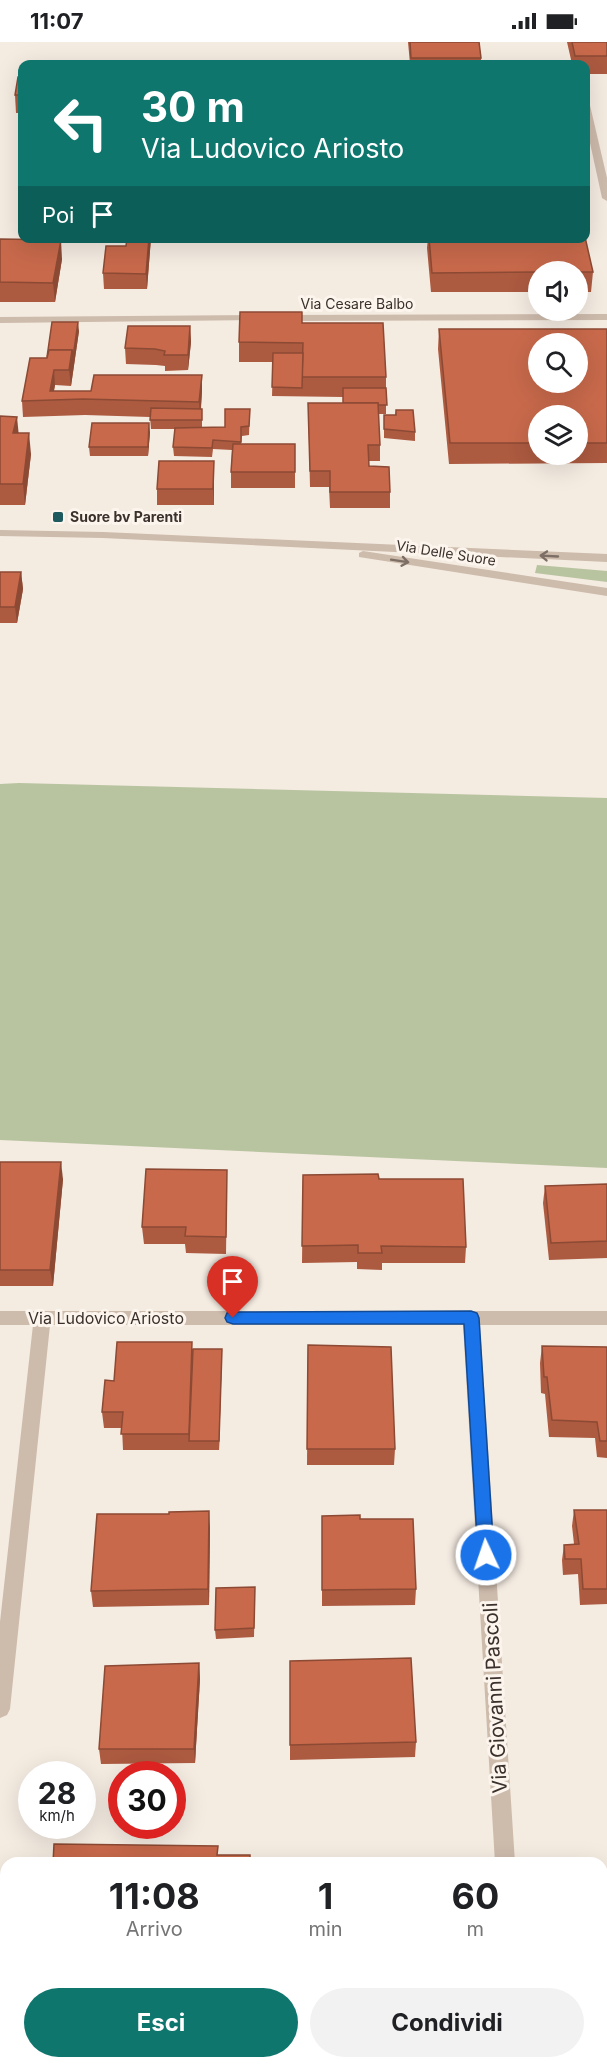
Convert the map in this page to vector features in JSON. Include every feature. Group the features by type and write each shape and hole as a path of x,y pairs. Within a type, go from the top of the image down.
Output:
{"street":[{"path":"590,122 607,198"},
{"name":"Via Cesare Balbo","path":"0,320 607,317"},
{"name":"Via Delle Suore","path":"0,533 280,542 607,558"},
{"name":"Via Delle Suore","path":"280,542 607,592"},
{"name":"Via Ludovico Ariosto","path":"0,1318 607,1318"},
{"path":"0,1709 42,1318"},
{"name":"Via Giovanni Pascoli","path":"471,1318 505,1857"}],"green space":[{"path":"537,565 607,571 607,582 535,573"},
{"path":"0,784 607,798 607,1168 0,1140"}],"building":[{"path":"410,42 479,42 481,58 411,58"},
{"path":"572,42 607,42 607,56 575,56"},
{"path":"18,77 18,95 15,95"},
{"path":"0,239 18,239 18,243 60,243 53,283 0,282"},
{"path":"126,243 149,243 146,274 103,273 106,246 126,246"},
{"path":"429,243 586,243 593,272 588,272 588,261 528,261 528,272 432,273"},
{"path":"240,312 302,312 302,323 383,323 386,377 302,377 303,343 239,342"},
{"path":"52,322 78,322 73,357 72,350 49,350 47,357"},
{"path":"128,326 190,326 188,355 164,355 165,351 155,349 125,348"},
{"path":"439,329 607,329 607,443 588,443 588,405 528,405 528,443 450,443"},
{"path":"49,350 72,350 69,370 54,370 50,391 91,391 94,375 202,375 199,402 83,399 22,401 30,358 47,358"},
{"path":"273,353 303,353 302,388 272,387"},
{"path":"343,388 386,388 387,405 343,403"},
{"path":"308,403 378,403 380,445 368,445 369,466 389,467 390,492 330,492 330,471 310,471"},
{"path":"151,408 202,409 202,420 150,420"},
{"path":"225,409 250,409 249,426 241,427 241,442 213,440 212,448 173,447 175,428 225,427"},
{"path":"396,410 413,410 415,432 384,429 384,415 396,415"},
{"path":"0,416 17,417 13,433 29,433 23,484 0,484"},
{"path":"92,423 149,423 148,447 89,447"},
{"path":"233,444 295,444 295,472 231,472"},
{"path":"159,461 214,461 213,489 157,489"},
{"path":"0,572 21,572 15,607 0,607"},
{"path":"0,1162 61,1162 50,1270 0,1270"},
{"path":"146,1169 227,1170 226,1237 185,1236 186,1227 142,1227"},
{"path":"378,1174 379,1179 463,1179 466,1247 381,1246 382,1253 358,1253 358,1245 302,1246 303,1175"},
{"path":"607,1184 607,1241 551,1243 545,1186"},
{"path":"117,1342 192,1342 189,1434 121,1434 123,1412 102,1412 105,1380 114,1381"},
{"path":"308,1345 391,1347 395,1449 307,1449"},
{"path":"542,1346 607,1347 607,1441 600,1441 597,1422 552,1420 547,1377 544,1377"},
{"path":"193,1349 222,1349 219,1441 189,1441"},
{"path":"574,1510 607,1510 607,1589 583,1589 581,1559 565,1559 564,1545 579,1544"},
{"path":"209,1511 208,1589 91,1591 97,1514 169,1514 169,1512"},
{"path":"360,1515 360,1519 413,1519 416,1589 322,1590 322,1516"},
{"path":"255,1587 254,1628 215,1630 216,1588"},
{"path":"411,1658 416,1742 290,1745 290,1661"},
{"path":"199,1663 194,1749 99,1749 105,1666"},
{"path":"54,1844 218,1846 217,1855 250,1855 250,1857 53,1857"}],"place":[{"name":"Suore bv Parenti","path":"58,517"}],"route":[{"path":"233,1318 471,1318 486,1555"}]}
